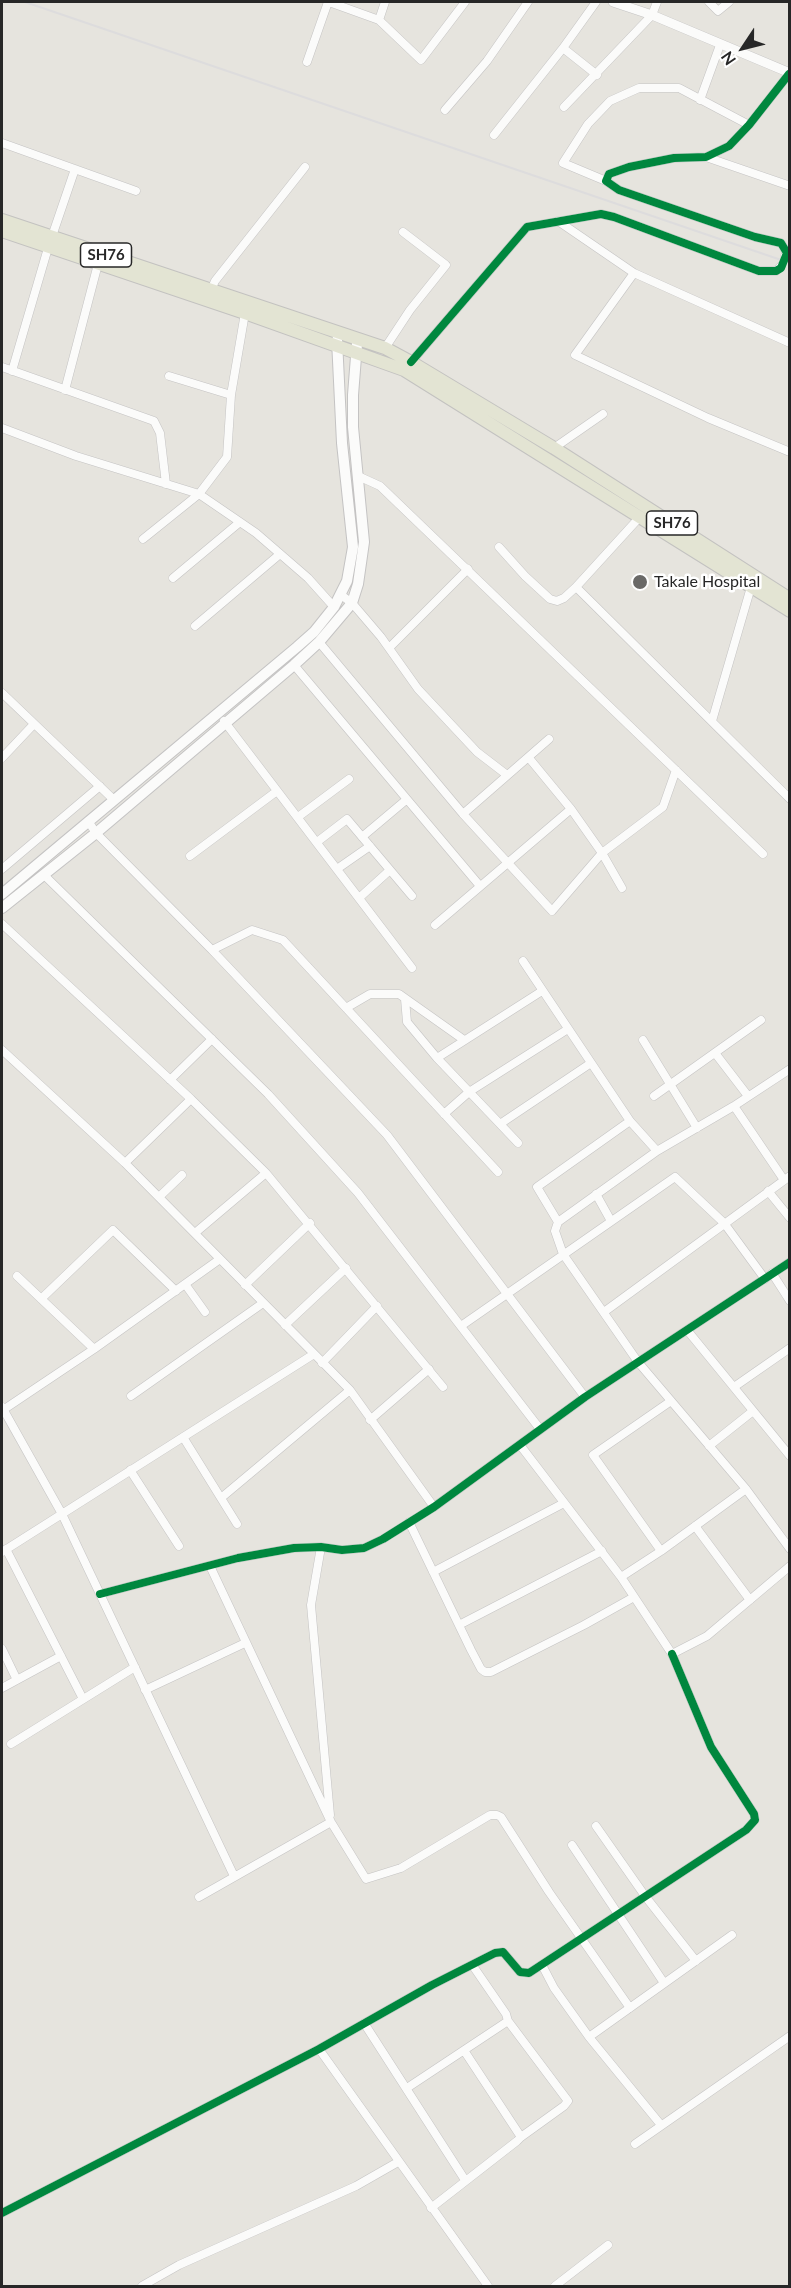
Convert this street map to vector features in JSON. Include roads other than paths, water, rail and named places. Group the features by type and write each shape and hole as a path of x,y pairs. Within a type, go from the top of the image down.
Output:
{"main road":[{"name":"SH76","path":"2,220 99,264 404,370 638,519 789,611"},
{"name":"SH76","path":"2,231 50,242 211,290 385,348 554,448 789,599"},
{"path":"2,908 96,833 314,632 334,607 347,581 353,547 342,443 338,333"},
{"path":"2,894 114,800 294,665 319,642 352,603 358,584 364,542 353,406 357,338"}],"street":[{"path":"307,62 329,2 379,20 421,60 465,2"},
{"path":"379,20 385,2"},
{"path":"445,110 487,61 528,2"},
{"path":"494,135 563,48 596,2"},
{"path":"606,181 609,174 617,170 646,162 706,157 729,146 749,125 789,73 651,15 613,2"},
{"path":"564,107 597,75 651,15 657,2"},
{"path":"709,2 718,11 729,2"},
{"path":"700,100 720,45"},
{"path":"563,48 597,75"},
{"path":"749,125 679,88 639,88 610,101 588,124 563,163 606,181 619,190 755,237 781,243 787,253 785,256"},
{"path":"2,143 136,191"},
{"path":"706,157 789,186"},
{"path":"211,290 215,281 305,167"},
{"path":"12,371 50,242 75,169"},
{"path":"411,362 527,227 601,214 759,271 776,271 781,266"},
{"path":"558,221 634,273 789,343"},
{"path":"385,348 410,310 446,265 403,232"},
{"path":"65,390 99,264"},
{"path":"634,273 575,356 708,418 789,452"},
{"path":"143,539 199,494 227,457 231,395 245,314"},
{"path":"2,367 154,421 160,433 166,484"},
{"path":"169,376 231,395"},
{"path":"554,448 603,414"},
{"path":"2,428 76,456 199,494 240,522 280,554 308,578 334,607"},
{"path":"358,476 380,486 763,854"},
{"path":"499,547 549,599 557,601 576,587 638,519"},
{"path":"173,578 240,522"},
{"path":"195,627 280,554"},
{"path":"389,648 468,569"},
{"path":"576,587 789,799"},
{"path":"712,721 751,587"},
{"path":"340,595 352,603 389,648 418,689 477,752 507,776"},
{"path":"319,642 463,814 552,911 602,853 663,807 676,770"},
{"path":"294,665 480,886"},
{"path":"2,693 114,800"},
{"path":"221,718 412,968"},
{"path":"2,758 34,724"},
{"path":"463,814 549,739"},
{"path":"529,758 571,809 602,853 622,888"},
{"path":"298,817 349,779"},
{"path":"2,869 100,786"},
{"path":"190,856 278,791"},
{"path":"362,837 406,800"},
{"path":"435,925 571,809"},
{"path":"317,842 348,819 412,896"},
{"path":"88,821 96,833 212,950 387,1135 585,1397"},
{"path":"337,869 370,846"},
{"path":"359,898 390,870"},
{"path":"44,875 268,1094 358,1192 540,1429"},
{"path":"2,924 266,1173 310,1223 443,1387"},
{"path":"212,950 252,930 283,940 498,1172"},
{"path":"523,961 630,1121 657,1151"},
{"path":"437,1058 542,991"},
{"path":"346,1008 370,994 399,994 464,1040"},
{"path":"405,999 407,1022 437,1058 518,1143"},
{"path":"654,1096 761,1020"},
{"path":"444,1114 469,1092 568,1029"},
{"path":"170,1080 212,1039"},
{"path":"643,1040 697,1128"},
{"path":"2,1050 125,1163 350,1390 434,1507"},
{"path":"715,1053 748,1096"},
{"path":"500,1124 591,1063"},
{"path":"789,1069 734,1106 657,1151 558,1222 555,1232 563,1254 638,1362 746,1489 789,1548"},
{"path":"125,1163 191,1100"},
{"path":"604,1312 787,1178 734,1106"},
{"path":"558,1222 537,1187 630,1121"},
{"path":"195,1233 266,1173"},
{"path":"159,1197 182,1175"},
{"path":"461,1326 675,1177 724,1223 765,1279"},
{"path":"768,1191 789,1218"},
{"path":"596,1194 611,1221"},
{"path":"246,1285 310,1223"},
{"path":"41,1299 113,1230 176,1291"},
{"path":"220,1259 94,1349 2,1409 62,1514 234,1876"},
{"path":"100,1594 210,1566 294,1548 321,1547 342,1550 364,1548 434,1507 585,1397 789,1262"},
{"path":"285,1324 346,1268"},
{"path":"772,1274 789,1301"},
{"path":"17,1276 94,1349"},
{"path":"185,1284 205,1312"},
{"path":"131,1396 263,1303"},
{"path":"322,1363 377,1306"},
{"path":"687,1330 789,1456"},
{"path":"734,1387 789,1348"},
{"path":"83,1699 4,1550 314,1354"},
{"path":"370,1420 429,1369"},
{"path":"221,1498 350,1390"},
{"path":"661,1551 593,1455 671,1401"},
{"path":"709,1446 753,1411"},
{"path":"183,1437 237,1524"},
{"path":"2,2213 319,2049 432,1985 495,1953 503,1952 520,1972 529,1973 580,1937 746,1830 756,1820 711,1747 672,1654 621,1577 520,1445"},
{"path":"130,1470 178,1546"},
{"path":"621,1577 746,1489"},
{"path":"433,1572 564,1503"},
{"path":"409,1522 481,1669 485,1672 491,1672 634,1597"},
{"path":"695,1526 750,1600"},
{"path":"321,1547 311,1605 331,1822"},
{"path":"459,1625 602,1551"},
{"path":"210,1566 331,1822 366,1879 401,1868 490,1815 501,1817 630,2008"},
{"path":"672,1654 707,1636 789,1566"},
{"path":"145,1690 245,1643"},
{"path":"2,1649 17,1680"},
{"path":"2,1688 61,1656"},
{"path":"11,1744 135,1667"},
{"path":"199,1898 331,1822"},
{"path":"596,1826 645,1896 696,1961"},
{"path":"572,1845 664,1983"},
{"path":"589,2037 732,1935"},
{"path":"542,1965 554,1988 589,2037 661,2126"},
{"path":"431,2208 568,2101 508,2021 506,2014 473,1966"},
{"path":"407,2088 465,2052 508,2021"},
{"path":"364,2023 465,2180"},
{"path":"635,2144 789,2036"},
{"path":"319,2049 488,2286"},
{"path":"465,2052 521,2136"},
{"path":"142,2286 178,2265 356,2187 398,2162"},
{"path":"555,2286 608,2245"}],"railway":[{"path":"25,2 790,263"}],"place":[{"name":"Takale Hospital","path":"640,582"}]}
